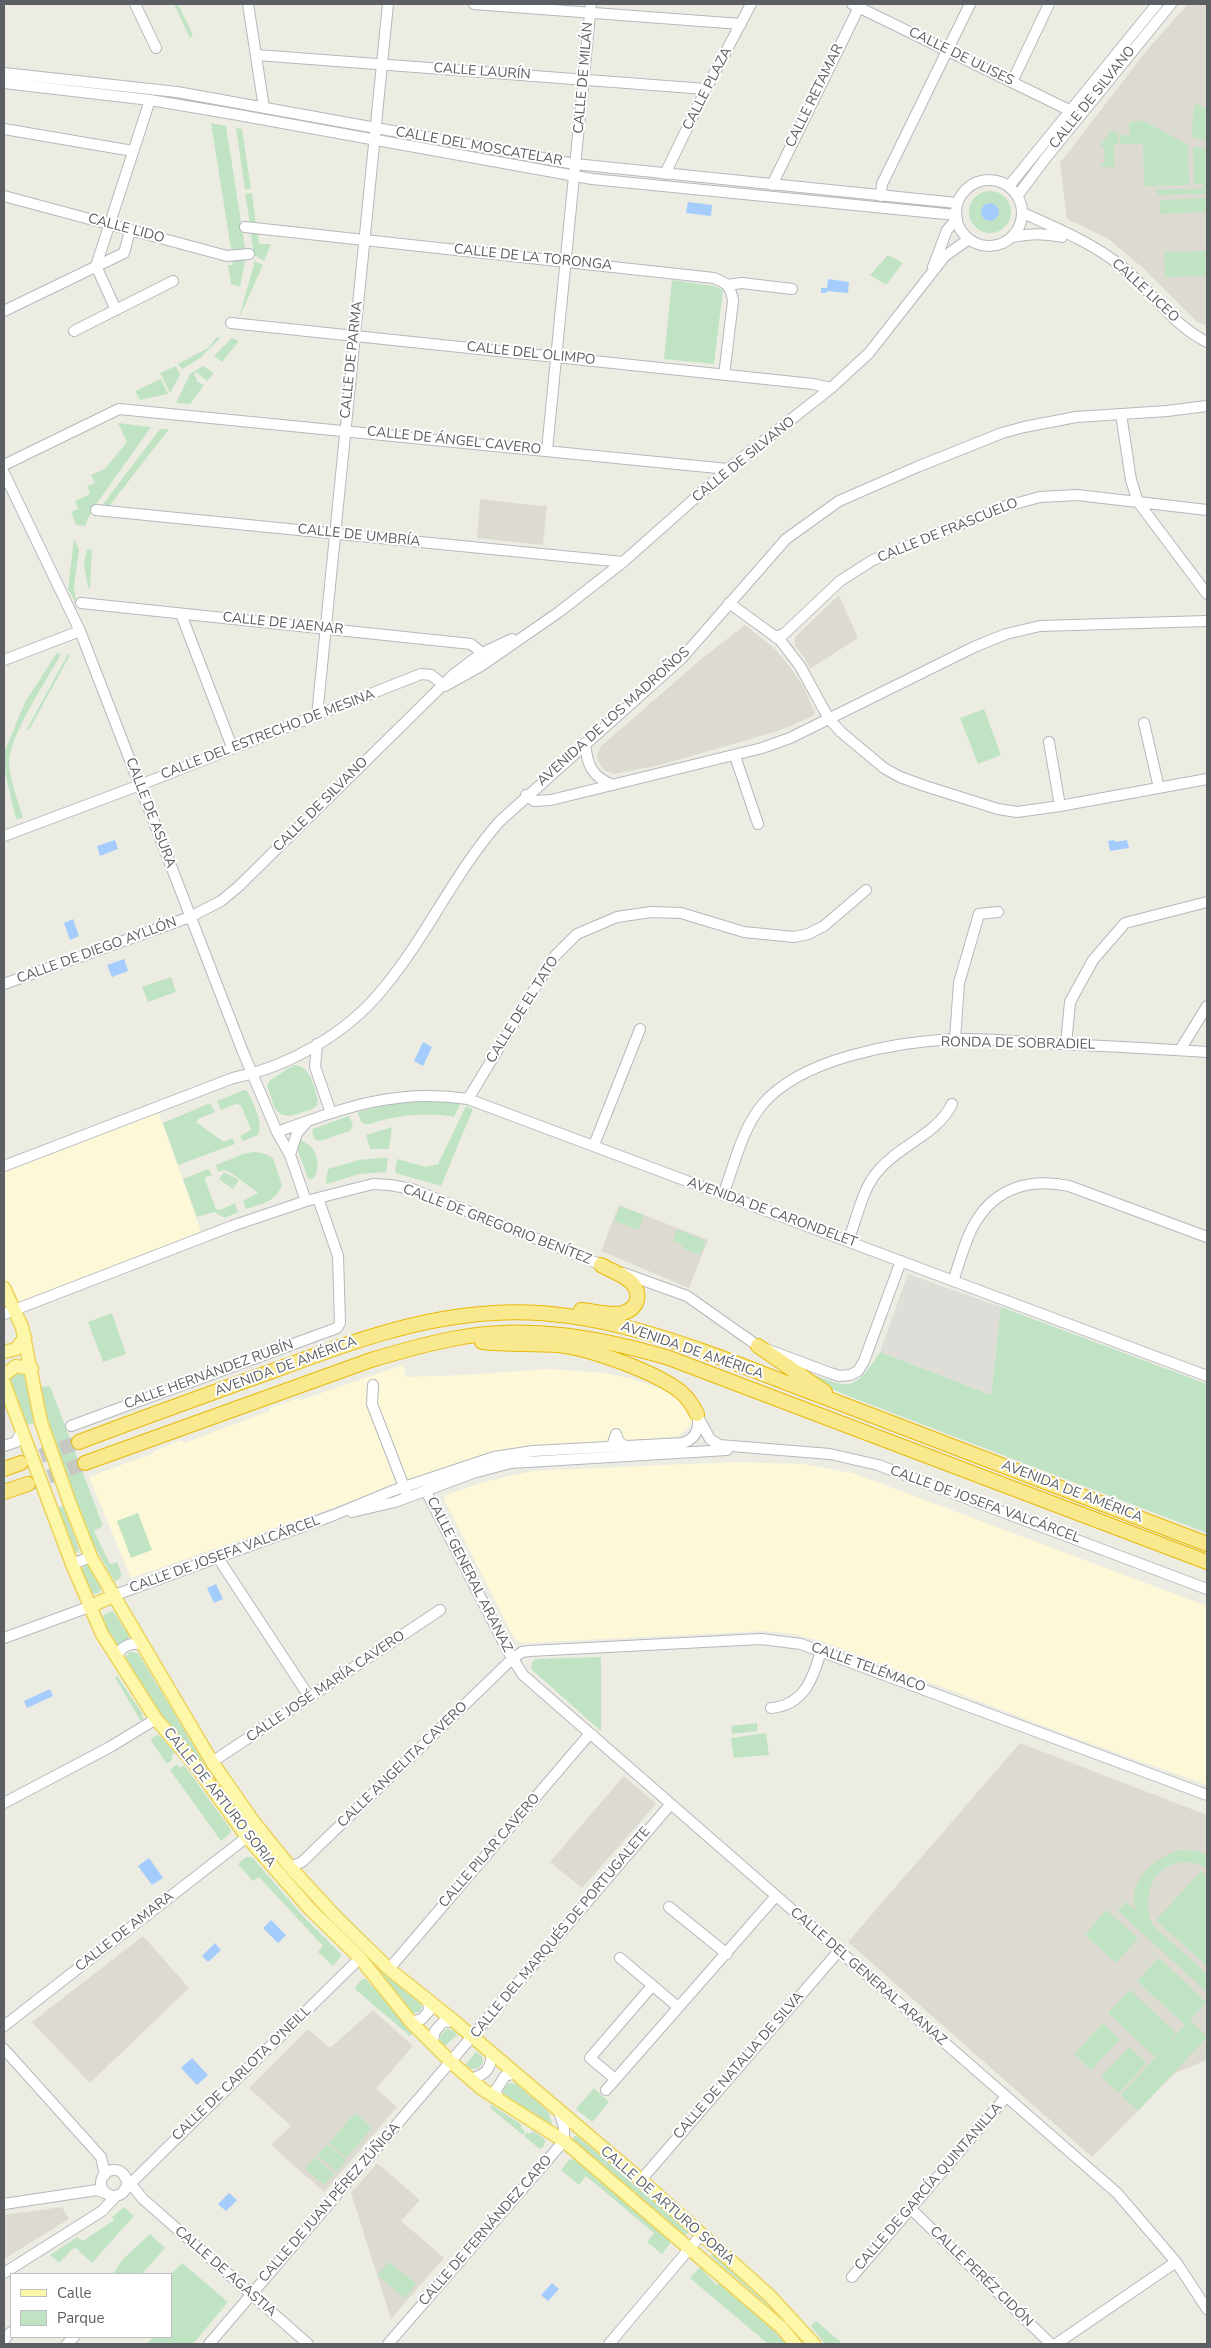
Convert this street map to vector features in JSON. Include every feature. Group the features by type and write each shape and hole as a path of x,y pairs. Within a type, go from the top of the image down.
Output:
{"highway":[{"path":"496,1312 535,1307 616,1314 623,1313 634,1307 637,1297 634,1284 601,1265"},
{"name":"AVENIDA DE AMÉRICA","path":"79,1442 380,1334 441,1319 496,1312 556,1315 633,1329 692,1348 1207,1544"},
{"name":"AVENIDA DE AMÉRICA","path":"85,1464 371,1360 454,1338 493,1334 558,1334 628,1346 661,1356 1207,1562"},
{"path":"454,1338 494,1343 560,1346 590,1352 672,1386 686,1397 697,1414"},
{"path":"758,1346 852,1408"},
{"path":"4,1469 21,1463"},
{"path":"4,1492 28,1484"}],"main road":[{"name":"CALLE DE ARTURO SORIA","path":"4,1288 9,1312 25,1338 42,1422 70,1504 91,1557 212,1762 253,1821 290,1868 389,1969 492,2052 559,2112 641,2180 770,2296 814,2344"},
{"path":"4,1352 16,1350 25,1338"},
{"path":"4,1375 16,1366 32,1369"},
{"name":"CALLE DE ARTURO SORIA","path":"4,1383 89,1607 116,1657 156,1719 196,1766 247,1837 310,1909 360,1958 411,2022 451,2062 498,2099 564,2141 782,2328 795,2344"},
{"path":"89,1607 115,1595"}],"street":[{"path":"135,4 156,48"},
{"path":"248,4 264,108"},
{"name":"CALLE DE PARMA","path":"317,716 388,4"},
{"path":"474,4 590,8 741,24"},
{"name":"CALLE PLAZA","path":"665,174 706,89 751,4"},
{"path":"881,196 882,184 970,4"},
{"path":"1012,82 1049,4"},
{"name":"CALLE DE SILVANO","path":"1009,186 1158,4"},
{"name":"CALLE DE SILVANO","path":"1018,195 1045,158 1171,4"},
{"name":"CALLE DE ULISES","path":"855,5 1071,111"},
{"name":"CALLE RETAMAR","path":"772,185 855,5"},
{"name":"CALLE DE MILÁN","path":"547,450 590,8"},
{"name":"CALLE LAURÍN","path":"257,55 706,89"},
{"name":"CALLE DEL MOSCATELAR","path":"4,72 177,92 575,164 957,203"},
{"name":"CALLE DEL MOSCATELAR","path":"4,83 150,100 592,179 956,217"},
{"path":"116,310 96,266 150,100"},
{"path":"4,129 133,151"},
{"path":"985,179 998,180 1009,186 1018,195 1023,213 1019,228 1012,237 1003,243 992,246 980,245 969,239 960,228 956,217 957,203 963,192 973,183 985,179"},
{"name":"CALLE LIDO","path":"4,196 110,226 228,256 248,254"},
{"name":"CALLE LICEO","path":"1023,213 1082,242 1122,266 1182,326 1207,342"},
{"name":"CALLE DE SILVANO","path":"930,275 947,230 956,217"},
{"name":"CALLE DE LA TORONGA","path":"245,227 714,278 727,285"},
{"path":"4,311 124,253 130,231"},
{"name":"CALLE LICEO","path":"1012,237 1046,233 1082,242"},
{"name":"CALLE DE SILVANO","path":"445,686 481,666 559,612 623,562 728,469 831,388 869,353 945,256 969,239"},
{"path":"74,331 173,281"},
{"path":"727,285 742,283 792,289"},
{"path":"724,375 733,301 732,290 727,285"},
{"name":"CALLE DEL OLIMPO","path":"231,323 813,384 831,388"},
{"name":"AVENIDA DE LOS MADROÑOS","path":"4,1166 233,1078 253,1075 300,1054 360,1013 383,989 479,846 500,821 526,795 675,665 786,539 816,515 856,492 1002,433 1058,420 1207,406"},
{"name":"CALLE DE ÁNGEL CAVERO","path":"4,465 119,409 728,469"},
{"path":"1121,414 1130,480 1138,502 1207,594"},
{"name":"CALLE DE ASURA","path":"4,473 80,631 190,917 253,1075 277,1132 290,1155 306,1201"},
{"name":"CALLE DE FRASCUELO","path":"775,637 784,634 840,581 874,560 1003,506 1023,500 1055,495 1111,498 1207,510"},
{"name":"CALLE DE UMBRÍA","path":"96,510 623,562"},
{"name":"CALLE DE JAENAR","path":"81,603 471,644 482,653"},
{"path":"729,603 775,637 800,666 829,718 868,756 900,777 998,809 1017,812 1060,806 1207,778"},
{"path":"182,614 232,747"},
{"path":"526,795 534,801 540,802 734,756 790,738 974,647 1006,634 1040,626 1207,621"},
{"name":"CALLE DE SILVANO","path":"190,917 221,901 238,887 445,686 454,674 482,653 539,625"},
{"path":"4,660 80,631"},
{"path":"481,666 483,661 482,653"},
{"name":"CALLE DEL ESTRECHO DE MESINA","path":"4,836 140,785 232,747 317,716 421,674 431,675 445,686"},
{"path":"1144,723 1159,788"},
{"path":"1049,742 1060,806"},
{"path":"585,743 591,770 599,778 613,786"},
{"path":"734,756 758,824"},
{"name":"CALLE DE EL TATO","path":"468,1099 554,957 577,934 617,917 652,912 681,913 744,932 794,937 808,934 824,926 866,890"},
{"path":"1066,1044 1070,1002 1093,960 1125,923 1207,902"},
{"path":"954,1039 960,983 979,914 998,912"},
{"name":"CALLE DE DIEGO AYLLÓN","path":"4,984 190,917"},
{"path":"1180,1050 1207,1006"},
{"path":"594,1145 640,1029"},
{"name":"RONDA DE SOBRADIEL","path":"723,1195 752,1120 761,1106 780,1088 820,1067 848,1056 876,1049 954,1039 1207,1052"},
{"path":"314,1067 317,1044"},
{"path":"300,1054 306,1057 314,1067 331,1113"},
{"name":"AVENIDA DE CARONDELET","path":"277,1132 331,1113 401,1096 430,1095 468,1099 1207,1376"},
{"path":"848,1242 866,1193 877,1172 939,1123 952,1104"},
{"path":"290,1155 297,1133 309,1121"},
{"path":"953,1281 975,1223 998,1198 1022,1185 1048,1182 1069,1186 1207,1237"},
{"name":"CALLE DE GREGORIO BENÍTEZ","path":"9,1312 232,1226 306,1201 363,1186 381,1184 403,1187 601,1265 687,1296 758,1346 840,1376 854,1374 864,1361 901,1261"},
{"name":"CALLE HERNÁNDEZ RUBÍN","path":"71,1426 335,1330 339,1326 340,1318 338,1256 318,1198"},
{"path":"373,1385 372,1404 408,1497"},
{"name":"CALLE DE JOSEFA VALCÁRCEL","path":"334,1515 377,1507 426,1491 489,1463 522,1462 612,1446 687,1441 697,1432 697,1414"},
{"name":"CALLE DE JOSEFA VALCÁRCEL","path":"697,1414 704,1430 714,1442 724,1446 830,1454 878,1466 1207,1589"},
{"path":"4,1446 16,1442 22,1431"},
{"name":"CALLE DE JOSEFA VALCÁRCEL","path":"115,1595 334,1515 404,1487 489,1463 525,1456 531,1451 537,1455 579,1453 637,1455 756,1448"},
{"name":"CALLE GENERAL ARANAZ","path":"426,1491 512,1659"},
{"path":"72,1564 91,1557"},
{"path":"218,1558 310,1698"},
{"path":"4,1638 89,1607"},
{"name":"CALLE JOSÉ MARÍA CAVERO","path":"212,1762 440,1610"},
{"name":"CALLE TELÉMACO","path":"512,1659 522,1652 530,1651 761,1639 801,1644 1207,1794"},
{"path":"116,1657 122,1648 131,1643 143,1644"},
{"path":"771,1708 785,1707 798,1698 810,1682 821,1651"},
{"name":"CALLE DEL GENERAL ARANAZ","path":"512,1659 523,1675 670,1805 1117,2193 1176,2262 1207,2309"},
{"name":"CALLE ANGELITA CAVERO","path":"290,1868 302,1862 512,1659"},
{"path":"4,1803 156,1719"},
{"name":"CALLE PILAR CAVERO","path":"389,1969 587,1737 592,1736"},
{"name":"CALLE DEL MARQUÉS DE PORTUGALETE","path":"451,2062 670,1805"},
{"path":"247,1837 252,1831 253,1821"},
{"name":"CALLE DE AMARA","path":"4,2026 247,1837"},
{"path":"606,2090 776,1896"},
{"path":"669,1907 727,1954"},
{"name":"CALLE DE NATALIA DE SILVA","path":"641,2180 838,1952"},
{"name":"CALLE DE CARLOTA O’NEILL","path":"4,2272 102,2210 121,2189 360,1958"},
{"path":"620,1958 678,2007"},
{"path":"615,2079 590,2058 652,1986"},
{"path":"411,2022 422,2019 429,2011 428,2001"},
{"path":"432,2044 435,2031 443,2022 454,2021"},
{"path":"4,2048 101,2158 101,2183 104,2192 121,2189 114,2171 101,2183 4,2204"},
{"path":"471,2079 482,2076 491,2065 492,2052"},
{"name":"CALLE DE JUAN PÉREZ ZÚÑIGA","path":"209,2344 451,2062"},
{"path":"498,2099 496,2090 505,2076 515,2074"},
{"name":"CALLE DE GARCÍA QUINTANILLA","path":"852,2277 1006,2097"},
{"path":"559,2112 564,2127 564,2141"},
{"name":"CALLE DE FERNÁNDEZ CARO","path":"388,2344 564,2141"},
{"name":"CALLE DE AGASTIA","path":"121,2189 143,2199"},
{"name":"CALLE DE AGASTIA","path":"121,2189 143,2199 251,2296 308,2344"},
{"name":"CALLE PERÉZ CIDÓN","path":"912,2209 1051,2344"},
{"path":"609,2344 701,2235"},
{"path":"1056,2344 1176,2262"}],"shaded area":[{"path":"1188,4 1207,4 1207,326 1197,322 1144,269 1107,238 1067,219 1060,163 1147,50"},
{"path":"480,499 539,506 547,505 543,545 477,538"},
{"path":"839,595 858,638 810,669 804,657 795,646 795,637"},
{"path":"745,625 775,649 793,671 805,690 815,713 811,717 778,731 660,765 614,774 604,770 598,761 597,755 601,746 705,656"},
{"path":"157,1108 203,1237 15,1310 4,1288 4,1166"},
{"path":"619,1205 708,1240 689,1288 601,1251"},
{"path":"908,1274 1001,1307 991,1395 880,1352"},
{"path":"403,1365 406,1377 549,1369 606,1373 633,1379 666,1391 682,1401 692,1418 691,1425 677,1437 525,1447 467,1461 131,1578 89,1477 154,1453 154,1451 182,1440 184,1443 270,1411 270,1408 299,1398 301,1400"},
{"path":"732,1462 802,1464 853,1473 1207,1606 1207,1785 1073,1737 824,1642 795,1634 764,1631 523,1643 516,1640 511,1632 444,1500 446,1495 484,1482 532,1471"},
{"path":"1020,1743 1207,1815 1207,2060 1175,2073 1092,2157 848,1942"},
{"path":"624,1776 656,1804 582,1888 550,1862"},
{"path":"143,1936 189,1988 90,2083 32,2022"},
{"path":"373,2010 413,2046 376,2089 397,2107 324,2192 271,2145 291,2126 249,2088 308,2029 330,2048"},
{"path":"377,2163 420,2200 401,2221 444,2258 391,2319 351,2193"},
{"path":"62,2207 69,2219 4,2259 4,2215"}],"green space":[{"path":"174,4 178,4 193,35 190,38"},
{"path":"1196,103 1207,109 1207,141 1192,137 1193,114"},
{"path":"1144,121 1188,145 1189,185 1144,186 1143,144 1120,144 1120,136 1130,134 1129,122"},
{"path":"211,123 226,126 246,254 232,255"},
{"path":"236,128 242,129 251,189 245,189"},
{"path":"1111,131 1118,133 1119,144 1113,145 1115,167 1102,167 1100,164 1105,163 1104,148 1100,146"},
{"path":"1193,147 1207,148 1207,194 1157,195 1157,189 1203,189 1203,184 1194,184"},
{"path":"994,191 1002,194 1008,200 1011,212 1008,224 1002,230 986,233 978,230 972,224 969,208 972,200 978,194"},
{"path":"252,193 256,225 250,224 245,194"},
{"path":"1207,198 1207,212 1160,214 1160,200"},
{"path":"258,231 259,244 271,244 264,261 254,255 251,236 252,233"},
{"path":"1207,251 1207,276 1165,277 1164,252"},
{"path":"246,255 240,287 231,284 228,265 233,265 232,257"},
{"path":"888,255 903,263 886,285 870,275"},
{"path":"254,261 263,265 239,318 254,264"},
{"path":"672,280 714,286 723,290 714,364 664,359"},
{"path":"217,337 220,338 200,358 182,369 178,364 208,348"},
{"path":"232,338 239,341 222,362 214,356"},
{"path":"176,366 180,375 170,393 160,373"},
{"path":"203,366 214,373 207,381 196,372 194,375 197,379 196,381 204,385 190,404 176,403 190,374"},
{"path":"161,379 168,394 140,400 135,391"},
{"path":"118,423 151,427 92,510 85,526 76,525 71,512 78,509 75,501 90,494 87,486 95,483 91,475 105,469 127,442"},
{"path":"160,429 169,429 107,509 100,508"},
{"path":"74,539 79,549 74,587 77,605 68,589"},
{"path":"87,549 92,550 90,588 88,588 84,564"},
{"path":"57,653 61,654 22,722 11,750 9,761 10,775 23,818 16,819 5,772 4,753 25,702"},
{"path":"68,654 70,655 29,730 27,729"},
{"path":"984,709 1001,755 978,764 960,718"},
{"path":"171,977 176,992 148,1002 142,987"},
{"path":"294,1065 304,1069 311,1078 318,1100 317,1105 311,1109 291,1115 280,1114 274,1106 267,1086 270,1080"},
{"path":"244,1090 248,1092 260,1124 258,1135 243,1141 240,1136 251,1130 241,1105 236,1104 221,1110 217,1101"},
{"path":"439,1101 460,1104 454,1117 410,1115 367,1125 361,1122 358,1112 396,1103"},
{"path":"210,1103 215,1112 198,1119 196,1122 224,1142 233,1138 235,1144 178,1165 163,1123"},
{"path":"466,1106 473,1109 441,1186 395,1173 397,1159 426,1167 438,1164"},
{"path":"349,1116 353,1125 350,1131 320,1141 314,1139 312,1129"},
{"path":"392,1127 389,1149 370,1149 366,1135"},
{"path":"301,1140 311,1147 316,1155 318,1169 312,1179 308,1178 297,1149"},
{"path":"263,1153 273,1158 282,1185 276,1196 272,1199 246,1209 243,1201 258,1193 230,1172 225,1170 218,1172 216,1165 243,1154"},
{"path":"388,1158 386,1172 359,1174 327,1184 328,1169 359,1160"},
{"path":"208,1169 212,1175 206,1177 205,1180 216,1209 220,1210 235,1203 238,1212 225,1218 214,1212 197,1217 183,1179"},
{"path":"224,1172 239,1180 233,1189 219,1179"},
{"path":"620,1206 644,1215 639,1230 614,1221"},
{"path":"677,1229 706,1241 700,1255 682,1248 683,1245 673,1241"},
{"path":"1001,1307 1207,1384 1207,1533 856,1399 832,1389 803,1371 840,1384 848,1384 855,1382 862,1376 880,1352 991,1395"},
{"path":"112,1313 126,1354 103,1362 88,1322"},
{"path":"17,1372 24,1374 34,1423 26,1425 9,1381 9,1378"},
{"path":"50,1386 103,1526 94,1531 109,1562 111,1564 117,1562 122,1576 115,1582 92,1542 49,1427 41,1387"},
{"path":"63,1506 79,1549 78,1553 73,1549 58,1508"},
{"path":"138,1513 152,1550 131,1558 117,1521"},
{"path":"85,1565 88,1565 101,1587 100,1592 95,1594 90,1592 82,1569"},
{"path":"113,1611 129,1636 126,1642 115,1646 102,1618 105,1614"},
{"path":"129,1652 138,1653 201,1758 249,1825 248,1827 148,1698 124,1660"},
{"path":"601,1657 601,1731 531,1669 532,1662 535,1659"},
{"path":"117,1676 142,1713 143,1720 140,1720 115,1677"},
{"path":"757,1723 757,1731 732,1734 731,1726"},
{"path":"766,1733 769,1755 734,1758 731,1738"},
{"path":"157,1735 175,1753 171,1756 173,1759 167,1764 151,1741"},
{"path":"177,1764 180,1768 184,1765 231,1830 230,1834 221,1841 170,1770"},
{"path":"257,1839 419,2001 422,2007 420,2012 414,2013 409,2009 382,1974 298,1889"},
{"path":"1180,1850 1198,1851 1207,1855 1207,1869 1191,1862 1185,1862 1174,1864 1164,1869 1152,1884 1149,1894 1149,1916 1153,1926 1207,1974 1207,1992 1118,1911 1126,1902 1136,1910 1135,1889 1139,1880 1152,1864"},
{"path":"246,1857 252,1857 301,1914 342,1955 333,1966 318,1952 323,1946 259,1877 253,1881 238,1864"},
{"path":"1201,1871 1207,1876 1207,1966 1156,1920"},
{"path":"1106,1910 1138,1938 1116,1963 1085,1935"},
{"path":"1159,1958 1206,2002 1190,2020 1207,2037 1138,2111 1121,2095 1185,2025 1137,1981"},
{"path":"362,1979 366,1979 412,2033 410,2036 355,1989"},
{"path":"1130,1990 1176,2033 1155,2057 1108,2013"},
{"path":"1103,2023 1120,2039 1091,2070 1074,2054"},
{"path":"447,2029 454,2031 457,2035 444,2047 440,2042 440,2036"},
{"path":"1129,2047 1146,2063 1119,2093 1101,2077"},
{"path":"476,2052 482,2056 483,2063 479,2068 471,2069 465,2065"},
{"path":"509,2083 516,2084 548,2111 553,2127 504,2096 503,2089"},
{"path":"594,2088 609,2102 592,2122 576,2109"},
{"path":"492,2105 522,2125 521,2128 525,2131 523,2135 490,2108"},
{"path":"355,2113 372,2128 346,2158 329,2143"},
{"path":"533,2131 545,2139 544,2146 540,2149 524,2136 527,2132 529,2134"},
{"path":"574,2136 577,2136 688,2231 688,2233 685,2235 573,2140"},
{"path":"327,2144 346,2160 337,2172 317,2155"},
{"path":"315,2157 334,2174 324,2185 305,2169"},
{"path":"575,2159 671,2242 662,2254 647,2242 654,2233 586,2176 579,2185 561,2170 569,2160"},
{"path":"124,2207 134,2216 92,2263 75,2247 59,2263 50,2255 77,2237 83,2241 114,2220 112,2217"},
{"path":"150,2234 165,2248 143,2273 114,2273 122,2260"},
{"path":"712,2253 763,2297 807,2344 804,2344 783,2319 711,2256"},
{"path":"389,2262 416,2284 405,2298 377,2275"},
{"path":"182,2263 228,2302 193,2344 146,2344 152,2338 172,2338 172,2273"},
{"path":"700,2267 716,2285 720,2283 757,2314 787,2344 768,2344 690,2278"},
{"path":"816,2321 843,2344 825,2344 811,2326"}],"water":[{"path":"688,202 712,205 711,216 686,213"},
{"path":"990,203 996,206 999,212 996,218 990,221 984,218 981,212 984,206"},
{"path":"828,279 849,282 848,293 827,291 826,293 821,293 821,288 827,288"},
{"path":"115,840 118,849 100,856 97,846"},
{"path":"1115,840 1115,842 1127,840 1129,848 1110,851 1108,841"},
{"path":"73,919 79,936 70,940 64,923"},
{"path":"124,959 128,971 112,977 107,965"},
{"path":"423,1042 432,1047 423,1066 414,1061"},
{"path":"216,1584 223,1599 214,1603 207,1588"},
{"path":"50,1689 53,1696 27,1708 24,1701"},
{"path":"149,1858 163,1878 152,1885 138,1866"},
{"path":"271,1920 286,1935 278,1943 263,1928"},
{"path":"215,1943 221,1950 208,1962 202,1956"},
{"path":"192,2058 208,2075 197,2085 181,2068"},
{"path":"229,2193 237,2200 226,2211 218,2204"},
{"path":"552,2283 559,2289 548,2301 541,2295"}],"tunnel":[{"path":"21,1463 79,1442"},
{"path":"29,1484 85,1463"}]}
